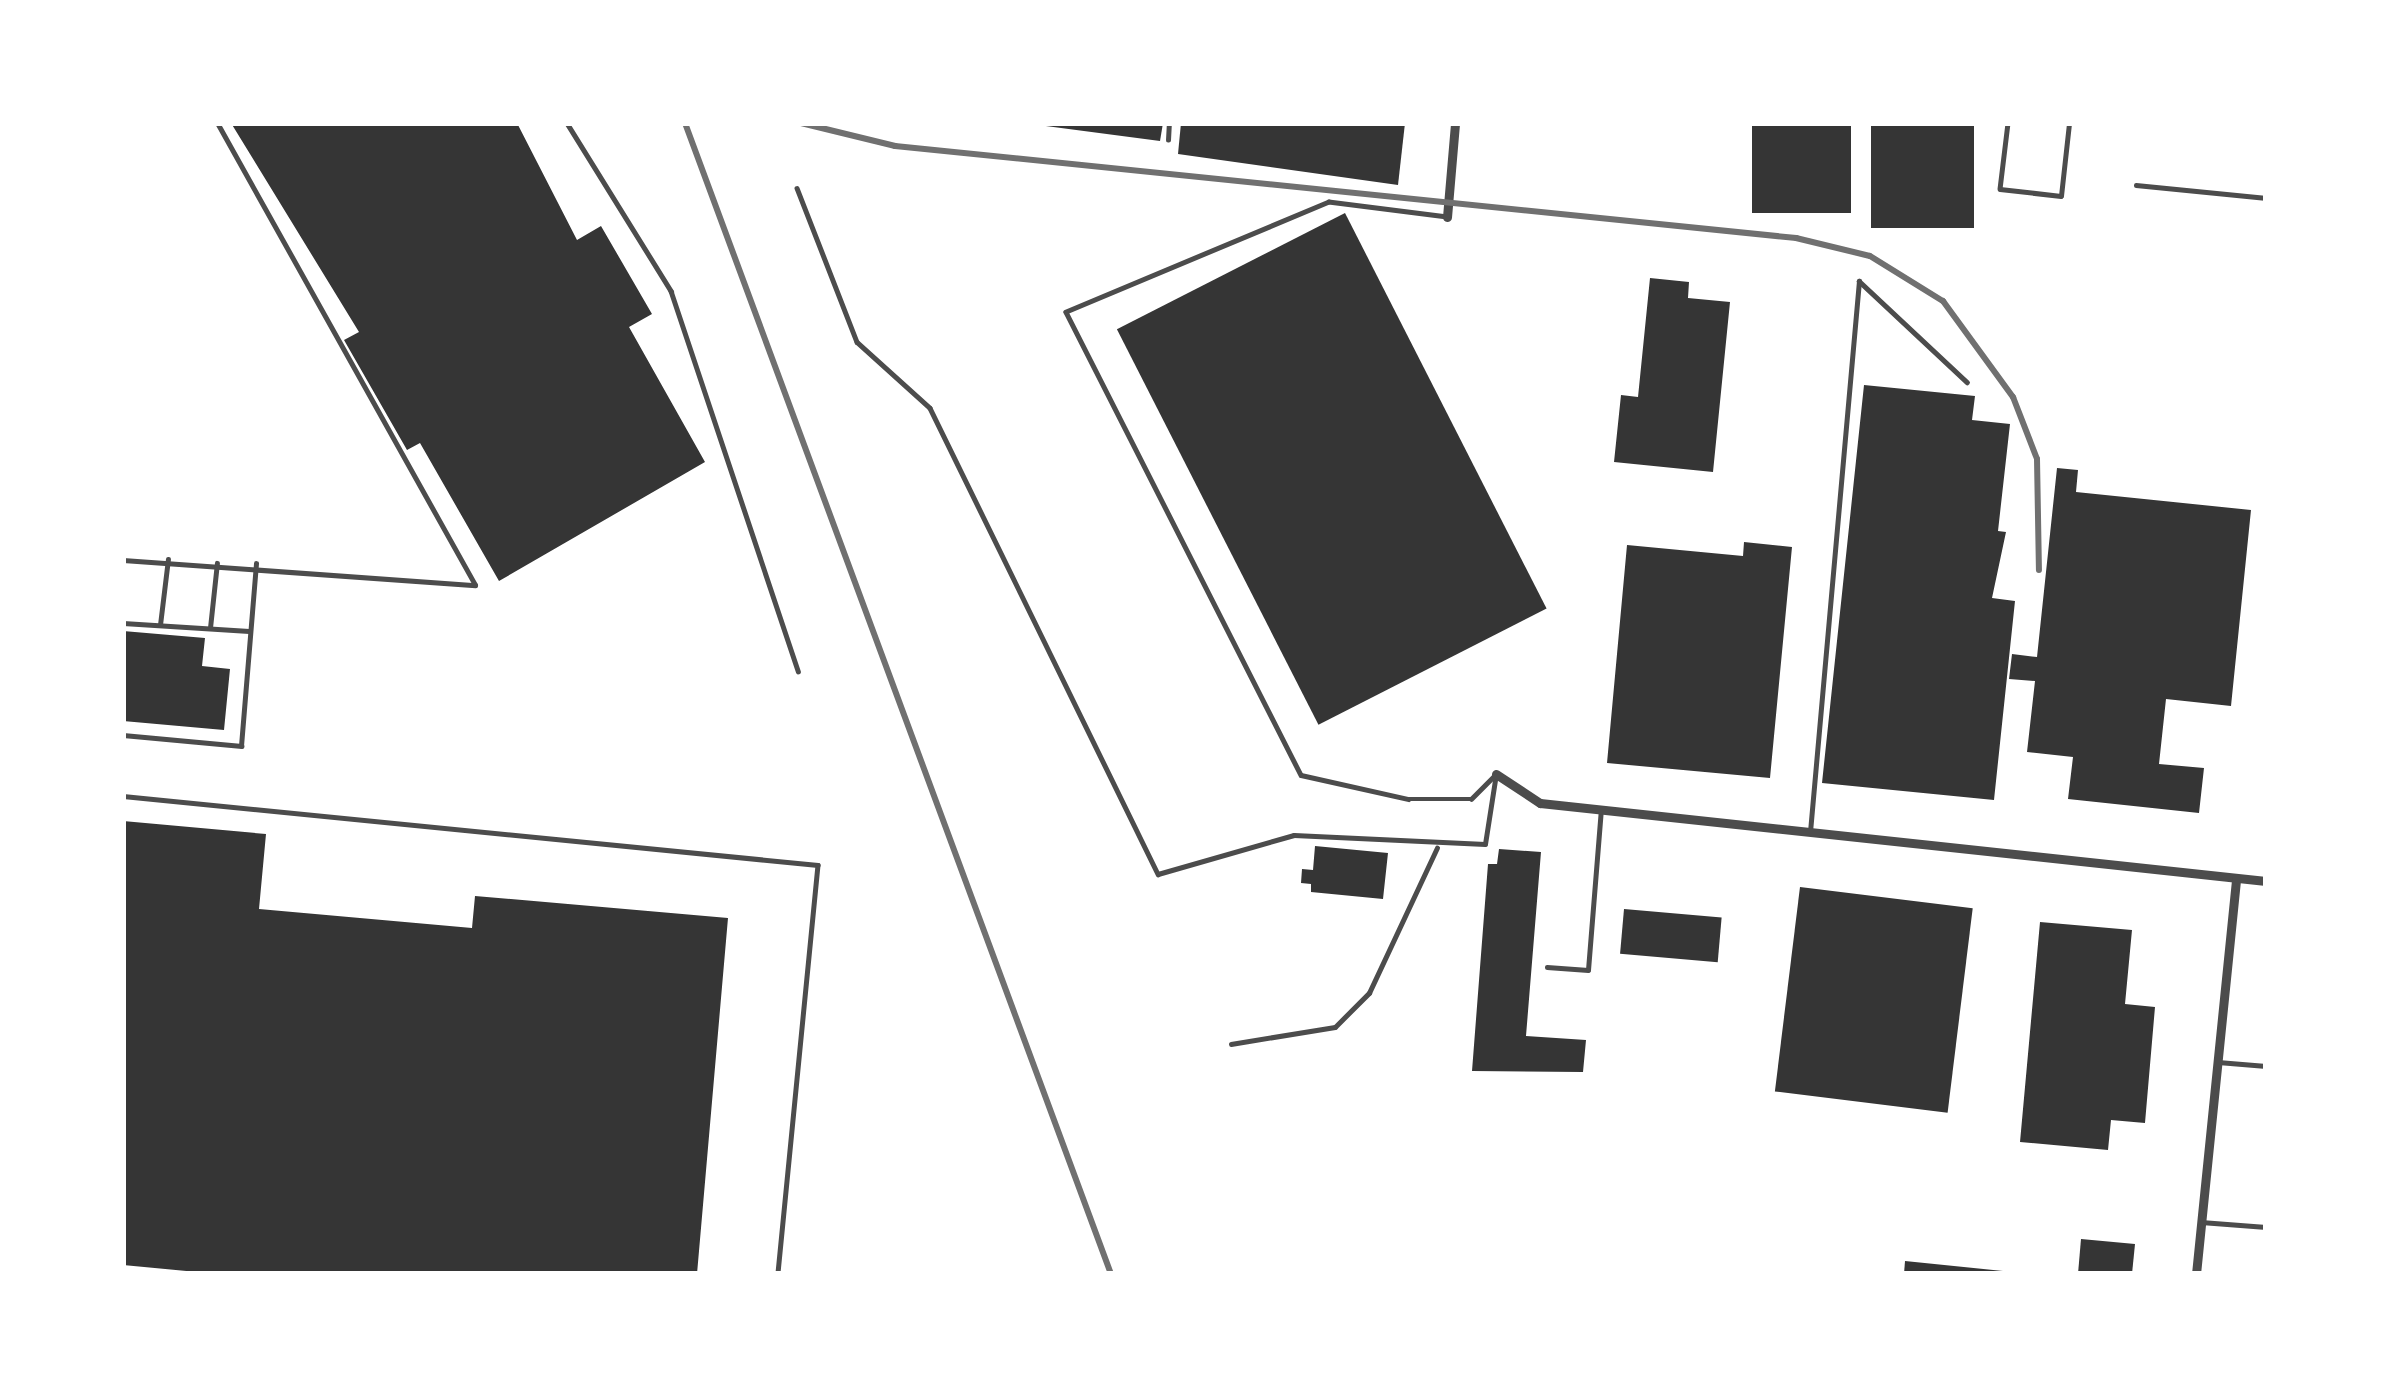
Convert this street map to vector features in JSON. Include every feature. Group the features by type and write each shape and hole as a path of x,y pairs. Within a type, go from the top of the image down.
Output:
{"street":[{"path":"1447,217 1455,123"},
{"path":"1496,774 1540,803 2266,881"},
{"path":"2196,1274 2236,878"}],"lane":[{"path":"123,560 256,564 476,585 217,123"},
{"path":"567,123 670,291 798,671"},
{"path":"1168,140 1169,123"},
{"path":"2008,123 2000,189 2060,196 2069,123"},
{"path":"2136,185 2266,198"},
{"path":"797,188 856,342 930,408 1158,874 1294,836 1437,848 1486,844 1496,774"},
{"path":"1447,217 1329,202 1066,312 1301,775 1408,799 1471,799 1496,774"},
{"path":"1810,832 1859,281 1967,382"},
{"path":"160,625 168,558"},
{"path":"210,628 217,562"},
{"path":"123,735 241,746 256,564"},
{"path":"123,623 250,631"},
{"path":"123,796 818,865 778,1274"},
{"path":"1547,968 1588,970 1601,810"},
{"path":"1232,1044 1335,1027 1369,993 1437,848"},
{"path":"2218,1062 2266,1066"},
{"path":"2201,1222 2266,1227"}],"building":[{"path":"231,123 517,123 577,240 601,226 652,314 629,327 705,462 499,581 420,443 407,450 344,340 359,332"},
{"path":"1023,123 1163,123 1160,141"},
{"path":"1181,123 1405,123 1398,185 1178,154"},
{"path":"1752,123 1851,123 1851,213 1752,213"},
{"path":"1871,123 1974,123 1974,228 1871,228"},
{"path":"1345,213 1547,609 1318,725 1117,329"},
{"path":"1650,278 1689,282 1688,298 1730,302 1713,472 1614,462 1621,395 1638,397"},
{"path":"1864,385 1975,396 1972,420 2010,424 1998,531 2006,532 1992,598 2015,601 1994,800 1822,783"},
{"path":"2057,468 2078,470 2076,492 2251,510 2231,706 2166,699 2159,764 2204,768 2199,813 2068,799 2073,757 2027,752 2035,681 2009,679 2012,654 2037,657"},
{"path":"1744,542 1792,547 1770,778 1607,763 1627,545 1743,556"},
{"path":"123,631 205,638 202,666 230,669 224,730 123,721"},
{"path":"123,821 266,834 259,909 472,928 475,896 728,918 697,1274 218,1274 123,1265"},
{"path":"1315,846 1388,853 1383,899 1311,892 1311,884 1301,883 1302,869 1313,870"},
{"path":"1499,849 1541,852 1526,1036 1586,1040 1583,1072 1472,1071 1488,864 1497,864"},
{"path":"1800,887 1973,908 1948,1113 1775,1091"},
{"path":"1624,909 1722,918 1718,962 1620,954"},
{"path":"2040,922 2132,930 2125,1004 2155,1007 2145,1123 2111,1120 2108,1150 2020,1142"},
{"path":"2081,1239 2135,1244 2132,1274 2078,1274"},
{"path":"1905,1261 2003,1271 2003,1274 1904,1274"}],"railway":[{"path":"685,123 1111,1274"},
{"path":"801,123 895,146 1796,238 1870,256 1943,301 2013,397 2037,459 2039,570"}]}
